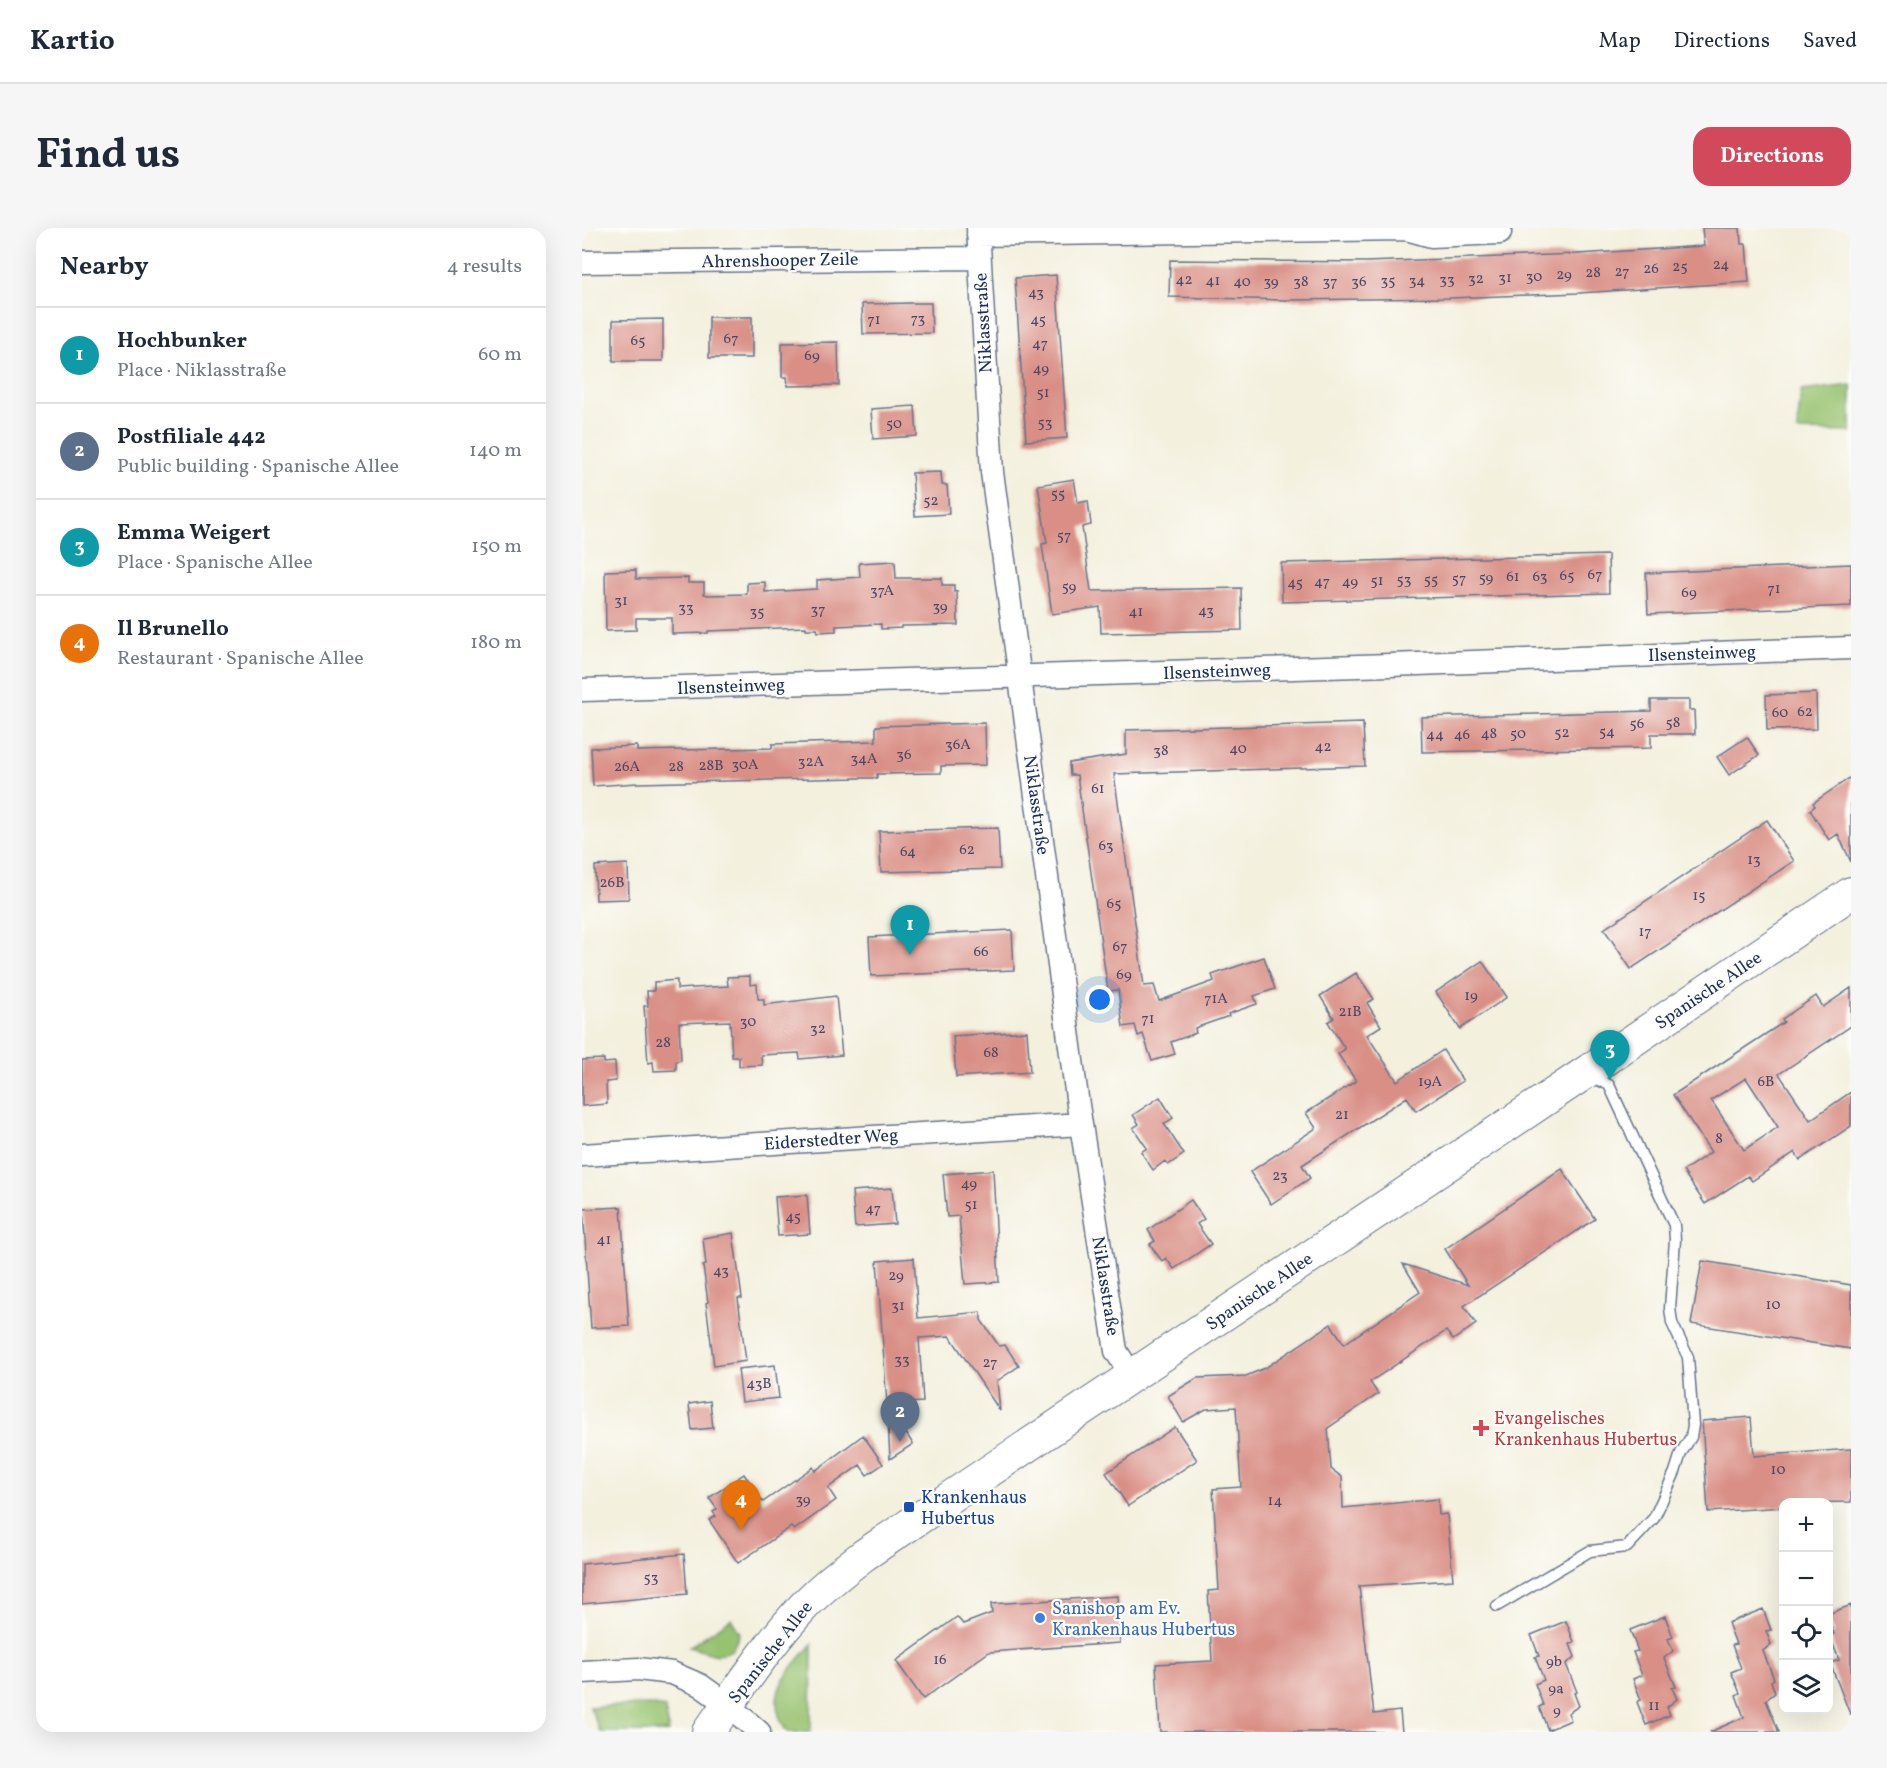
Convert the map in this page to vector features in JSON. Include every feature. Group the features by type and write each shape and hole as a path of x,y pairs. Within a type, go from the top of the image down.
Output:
{"main road":[{"name":"Spanische Allee","path":"708,1732 777,1637 804,1605 832,1579 864,1555 1851,893"}],"street":[{"path":"978,231 1406,229 1431,236 1500,233 1500,228"},
{"name":"Niklasstraße","path":"978,231 992,472 1081,1124 1116,1351 1132,1376"},
{"name":"Ahrenshooper Zeile","path":"582,262 979,258"},
{"name":"Ilsensteinweg","path":"582,690 1851,648"},
{"name":"Eiderstedter Weg","path":"582,1155 1081,1124"},
{"path":"582,1672 638,1669 672,1673 700,1685 728,1705 759,1732"}],"lane":[{"path":"1497,1606 1590,1551 1627,1547 1654,1518 1691,1437 1693,1425 1688,1357 1672,1323 1670,1308 1674,1225 1609,1085 1585,1073"}],"green space":[{"path":"1851,385 1851,432 1797,431 1801,391"},
{"path":"731,1619 740,1633 732,1650 717,1655 689,1647"},
{"path":"812,1644 811,1732 787,1732 777,1706 778,1695 787,1675"},
{"path":"650,1705 665,1708 669,1732 600,1732 590,1707"}],"building":[{"path":"1702,228 1740,228 1741,244 1746,244 1749,282 1579,293 1450,298 1286,300 1169,297 1170,260 1365,262 1577,254 1704,246"},
{"path":"1056,275 1067,438 1026,441 1015,278"},
{"path":"931,303 932,333 863,334 862,304"},
{"path":"709,317 752,317 752,358 709,358"},
{"path":"663,319 663,361 613,361 613,320"},
{"path":"838,342 839,385 788,386 787,377 782,377 782,343"},
{"path":"915,406 917,436 873,439 871,409"},
{"path":"941,472 942,485 947,485 949,514 915,516 912,473"},
{"path":"1074,479 1078,503 1088,501 1091,525 1082,527 1091,591 1241,588 1242,630 1101,633 1100,607 1052,614 1042,544 1047,543 1038,485"},
{"path":"1608,555 1609,593 1282,602 1281,563"},
{"path":"895,561 896,578 942,578 942,585 954,585 954,592 957,591 958,625 901,626 901,628 881,629 881,624 836,626 836,631 818,632 817,629 806,629 806,627 672,634 672,618 636,618 636,630 606,631 605,571 636,570 636,579 688,578 688,583 704,583 704,594 708,595 747,594 747,583 765,582 765,592 817,589 817,580 860,577 859,563"},
{"path":"1851,564 1851,606 1648,614 1646,573"},
{"path":"1816,693 1817,729 1767,730 1766,695"},
{"path":"1651,700 1689,700 1689,710 1694,710 1695,734 1651,734 1651,748 1422,752 1421,717 1651,711"},
{"path":"985,723 986,765 941,766 941,773 877,774 877,778 593,786 591,748 637,746 637,751 772,748 772,744 876,741 876,726"},
{"path":"1363,723 1365,766 1114,774 1144,986 1154,985 1159,1001 1214,981 1212,975 1264,957 1275,989 1254,996 1257,1004 1195,1028 1196,1033 1171,1042 1175,1054 1152,1061 1143,1034 1138,1036 1135,1025 1123,1027 1118,990 1108,991 1077,775 1070,775 1069,763 1126,754 1126,730"},
{"path":"1747,737 1759,755 1729,775 1717,757"},
{"path":"1851,777 1851,862 1838,834 1829,840 1810,810 1815,806 1813,803"},
{"path":"1767,820 1794,861 1631,969 1604,929"},
{"path":"998,828 1000,869 881,872 879,831"},
{"path":"628,864 629,899 596,900 595,866"},
{"path":"1012,930 1014,970 871,976 869,937"},
{"path":"1482,961 1507,997 1460,1029 1436,992"},
{"path":"1356,973 1374,999 1367,1003 1381,1026 1367,1035 1397,1081 1443,1050 1463,1081 1416,1111 1407,1097 1302,1165 1310,1178 1271,1204 1250,1172 1316,1128 1306,1113 1356,1081 1338,1054 1345,1049 1328,1022 1334,1018 1320,996"},
{"path":"750,976 750,985 757,984 758,999 764,999 764,1005 836,996 842,1055 800,1059 799,1053 761,1055 762,1065 739,1066 739,1057 732,1057 730,1021 679,1023 681,1060 676,1061 676,1070 654,1071 653,1062 648,1063 644,1006 648,1006 647,991 654,991 654,982 677,980 677,989 728,986 727,977"},
{"path":"1851,988 1851,1026 1779,1074 1810,1120 1851,1092 1851,1126 1800,1160 1795,1152 1752,1181 1748,1176 1705,1204 1683,1171 1711,1152 1673,1095 1784,1022 1782,1019 1816,996 1823,1007","holes":["1746,1078 1778,1127 1744,1150 1711,1100"]},
{"path":"1027,1031 1030,1072 956,1077 953,1036"},
{"path":"604,1059 604,1063 615,1062 616,1081 606,1082 607,1104 582,1106 582,1060"},
{"path":"1160,1097 1173,1118 1164,1124 1184,1154 1168,1165 1165,1161 1153,1170 1141,1152 1147,1148 1133,1128 1139,1124 1133,1115"},
{"path":"1562,1169 1595,1219 1464,1306 1476,1324 1453,1340 1446,1331 1370,1382 1378,1394 1328,1428 1331,1469 1342,1477 1343,1508 1438,1499 1439,1515 1447,1514 1453,1580 1359,1586 1374,1714 1400,1711 1402,1732 1160,1732 1156,1664 1212,1661 1208,1591 1219,1590 1213,1489 1241,1487 1236,1407 1206,1409 1183,1422 1168,1396 1197,1378 1246,1376 1265,1368 1331,1324 1344,1344 1420,1292 1403,1264 1468,1285 1445,1249"},
{"path":"993,1170 999,1282 965,1284 959,1216 947,1217 943,1174"},
{"path":"892,1188 895,1224 855,1227 852,1191"},
{"path":"807,1195 810,1234 778,1236 775,1197"},
{"path":"1191,1200 1204,1219 1197,1224 1211,1244 1174,1269 1166,1258 1162,1261 1150,1244 1155,1241 1148,1230"},
{"path":"621,1207 629,1326 591,1328 583,1209"},
{"path":"733,1233 742,1298 738,1298 746,1361 714,1366 706,1303 708,1302 703,1266 706,1265 703,1238"},
{"path":"914,1258 918,1318 981,1312 981,1320 999,1346 1005,1345 1019,1366 997,1381 1000,1411 950,1336 919,1338 923,1402 887,1404 877,1261"},
{"path":"1702,1261 1851,1285 1851,1349 1691,1324"},
{"path":"775,1365 779,1398 742,1402 738,1369"},
{"path":"710,1401 713,1428 692,1430 689,1404"},
{"path":"887,1404 913,1444 890,1459"},
{"path":"1751,1417 1754,1456 1851,1449 1851,1502 1833,1502 1833,1498 1779,1498 1779,1507 1708,1512 1702,1421"},
{"path":"1175,1427 1197,1460 1128,1506 1106,1473"},
{"path":"863,1435 883,1464 867,1475 860,1465 828,1488 836,1500 794,1530 791,1527 738,1563 709,1520 716,1516 713,1512 717,1509 709,1498 744,1474 763,1502 813,1467 815,1471"},
{"path":"684,1554 687,1594 582,1604 582,1564"},
{"path":"1118,1596 1120,1643 989,1652 923,1699 896,1661 957,1617 963,1624 992,1613 991,1604"},
{"path":"1851,1605 1851,1714 1833,1671 1833,1662 1839,1660 1833,1644 1833,1612"},
{"path":"1763,1609 1771,1630 1766,1631 1771,1644 1763,1651 1774,1679 1771,1681 1775,1693 1766,1700 1779,1732 1710,1732 1744,1717 1736,1695 1740,1693 1731,1672 1741,1668 1732,1645 1736,1644 1728,1623"},
{"path":"1665,1616 1673,1637 1668,1639 1673,1651 1664,1658 1676,1687 1672,1688 1677,1699 1667,1707 1670,1715 1646,1725 1637,1702 1641,1700 1633,1679 1642,1675 1633,1652 1638,1651 1630,1630"},
{"path":"1566,1621 1574,1642 1570,1644 1575,1657 1566,1664 1577,1692 1574,1693 1579,1706 1568,1713 1571,1720 1548,1730 1539,1707 1543,1705 1535,1684 1544,1680 1535,1657 1539,1656 1531,1635"}],"place":[{"name":"Hochbunker","path":"910,955"},
{"name":"Emma Weigert","path":"1610,1080"},
{"name":"Evangelisches Krankenhaus Hubertus","path":"1481,1428"},
{"name":"Postfiliale 442","path":"900,1442"},
{"name":"Krankenhaus Hubertus","path":"909,1507"},
{"name":"Il Brunello","path":"741,1530"},
{"name":"Sanishop am Ev. Krankenhaus Hubertus","path":"1040,1618"}]}
